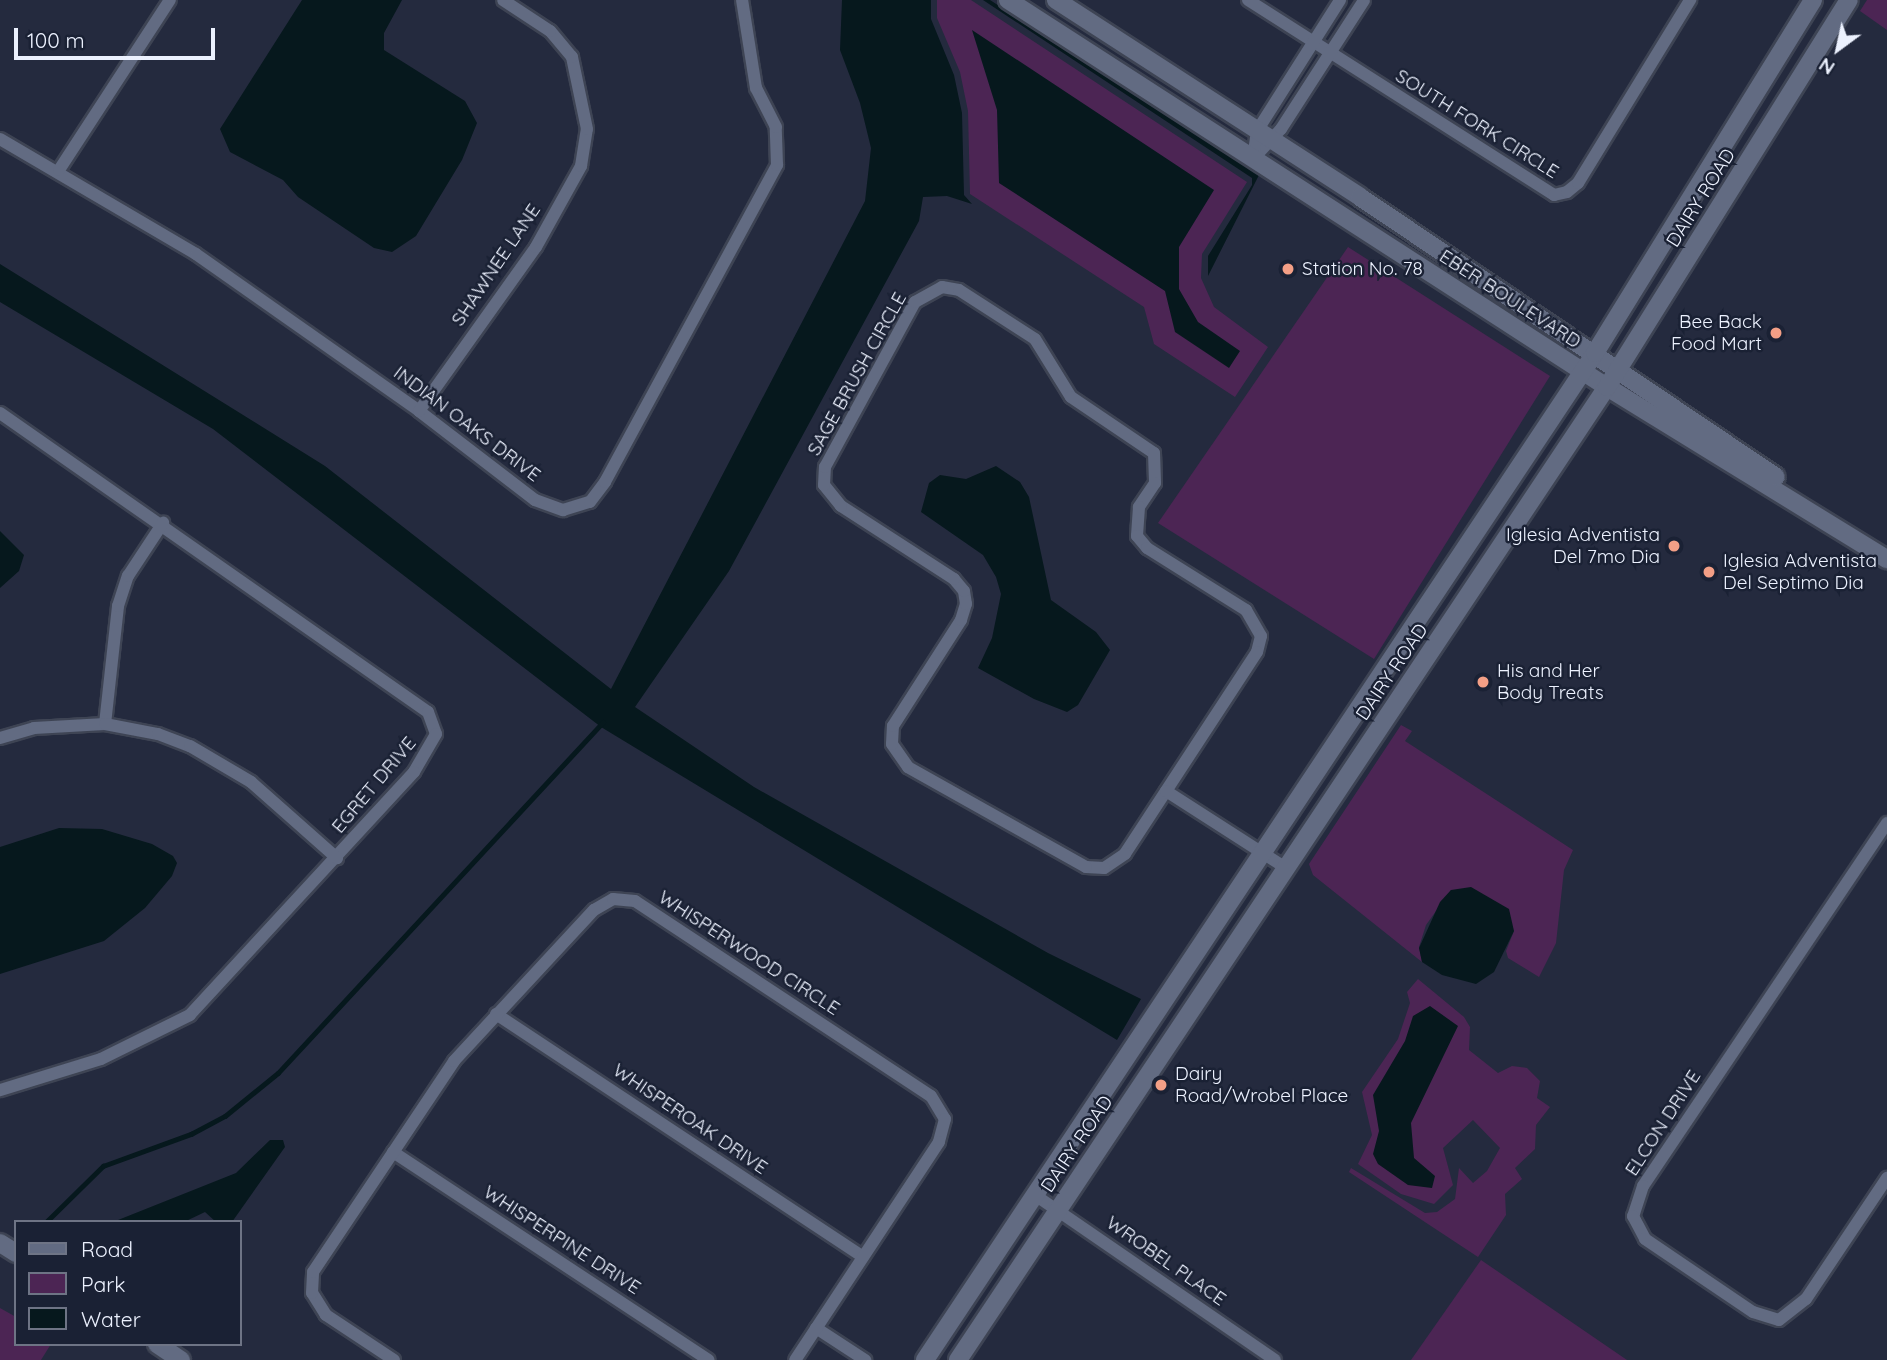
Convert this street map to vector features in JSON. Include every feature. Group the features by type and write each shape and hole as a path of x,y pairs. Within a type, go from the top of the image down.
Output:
{"street":[{"path":"59,170 170,0"},
{"name":"SHAWNEE LANE","path":"419,411 536,247 581,166 587,129 572,57 550,31 503,0"},
{"name":"INDIAN OAKS DRIVE","path":"0,139 59,170 196,254 419,411 535,500 563,510 590,502 606,482 776,165 776,127 756,88 742,0"},
{"name":"EBER BOULEVARD","path":"1008,0 1607,387 1887,558"},
{"name":"EBER BOULEVARD","path":"1056,0 1618,368 1887,558"},
{"name":"SOUTH FORK CIRCLE","path":"1248,0 1329,55 1554,195 1567,192 1578,183 1690,0"},
{"path":"1253,159 1312,43 1340,0"},
{"path":"1264,136 1329,55 1364,0"},
{"name":"DAIRY ROAD","path":"925,1360 1595,353 1813,0"},
{"name":"DAIRY ROAD","path":"958,1360 1607,387 1849,0"},
{"name":"SAGE BRUSH CIRCLE","path":"942,287 959,290 1035,339 1071,397 1154,453 1155,483 1139,507 1135,521 1138,536 1147,548 1246,611 1256,622 1261,636 1257,653 1166,792 1116,862 1104,868 1086,867 897,757 892,744 892,726 961,620 966,604 964,591 954,579 841,506 824,485 825,467 915,302 926,292 942,287"},
{"name":"EGRET DRIVE","path":"0,412 163,523 428,712 436,734 430,751 337,858 190,1015 101,1059 0,1090"},
{"path":"105,724 118,606 128,576 163,523"},
{"path":"0,738 34,728 105,724 190,746 269,795 337,858"},
{"path":"1166,792 1286,868"},
{"name":"ELCON DRIVE","path":"1887,823 1643,1186 1633,1216 1645,1239 1753,1312 1779,1320 1806,1299 1887,1178"},
{"name":"WHISPERWOOD CIRCLE","path":"394,1360 326,1315 312,1293 313,1272 454,1061 594,911 612,899 635,901 931,1096 945,1119 939,1142 795,1360"},
{"name":"WHISPEROAK DRIVE","path":"496,1014 863,1257"},
{"name":"WHISPERPINE DRIVE","path":"393,1152 709,1360"},
{"name":"WROBEL PLACE","path":"1034,1195 1275,1360"},
{"path":"816,1328 864,1360"},
{"path":"160,1346 181,1360"}],"green space":[{"path":"937,0 971,0 1247,182 1202,254 1201,278 1214,307 1268,347 1235,397 1154,344 1144,307 970,194 968,111 960,72 937,18"},
{"path":"1867,0 1887,0 1887,30 1860,11"},
{"path":"1348,247 1550,376 1374,659 1158,523"},
{"path":"1401,725 1412,731 1405,741 1573,850 1564,870 1556,943 1539,977 1508,958 1506,951 1514,931 1451,890 1426,925 1419,947 1422,962 1313,875 1309,864"},
{"path":"1418,979 1464,1017 1470,1027 1469,1050 1498,1073 1512,1066 1527,1068 1540,1081 1537,1098 1550,1107 1536,1125 1535,1149 1515,1168 1522,1179 1505,1194 1506,1215 1478,1257 1349,1172 1351,1168 1425,1213 1437,1212 1455,1199 1459,1168 1473,1183 1487,1171 1500,1148 1473,1120 1443,1148 1453,1185 1434,1204 1401,1194 1358,1164 1372,1135 1362,1092 1398,1039 1410,1003 1407,992"},
{"path":"1481,1260 1627,1360 1411,1360"},
{"path":"0,1308 14,1316 14,1346 50,1346 41,1360 0,1360"}],"water":[{"path":"302,0 402,0 384,33 384,50 465,101 477,123 462,160 416,236 392,252 374,248 298,197 283,180 230,152 220,129"},
{"path":"842,0 931,0 931,19 954,75 962,113 964,195 972,204 947,196 923,197 919,221 729,571 635,707 754,787 1048,953 1141,999 1117,1040 601,727 213,429 0,302 0,264 325,466 611,689 865,201 871,148 860,103 840,50"},
{"path":"983,0 990,0 1259,175 1208,276 1208,256 1252,185 1252,178"},
{"path":"972,30 1214,190 1179,247 1179,289 1198,322 1240,351 1229,368 1175,332 1165,291 999,183 997,110"},
{"path":"996,466 1020,482 1029,497 1051,600 1096,632 1110,650 1078,705 1067,712 1034,699 978,668 992,638 1001,594 996,577 983,555 921,512 929,483 940,475 966,479"},
{"path":"0,531 24,555 19,571 0,588"},
{"path":"59,828 102,829 152,844 173,856 177,863 172,876 145,908 104,941 0,974 0,847"},
{"path":"1471,887 1509,909 1514,931 1494,972 1476,984 1442,975 1422,962 1419,948 1440,902 1451,890"},
{"path":"1430,1006 1458,1026 1411,1123 1414,1158 1435,1176 1432,1188 1408,1185 1378,1164 1373,1154 1379,1131 1373,1095 1405,1041 1413,1016"},
{"path":"270,1140 283,1140 285,1147 233,1220 214,1220 205,1212 188,1220 118,1220 236,1173"}],"waterway":[{"path":"48,1220 103,1166 191,1134 225,1116 278,1073 603,722"}],"place":[{"name":"Station No. 78","path":"1288,269"},
{"name":"Bee Back Food Mart","path":"1776,333"},
{"name":"Iglesia Adventista Del 7mo Dia","path":"1674,546"},
{"name":"Iglesia Adventista Del Septimo Dia","path":"1709,572"},
{"name":"His and Her Body Treats","path":"1483,682"},
{"name":"Dairy Road/Wrobel Place","path":"1161,1085"}]}
